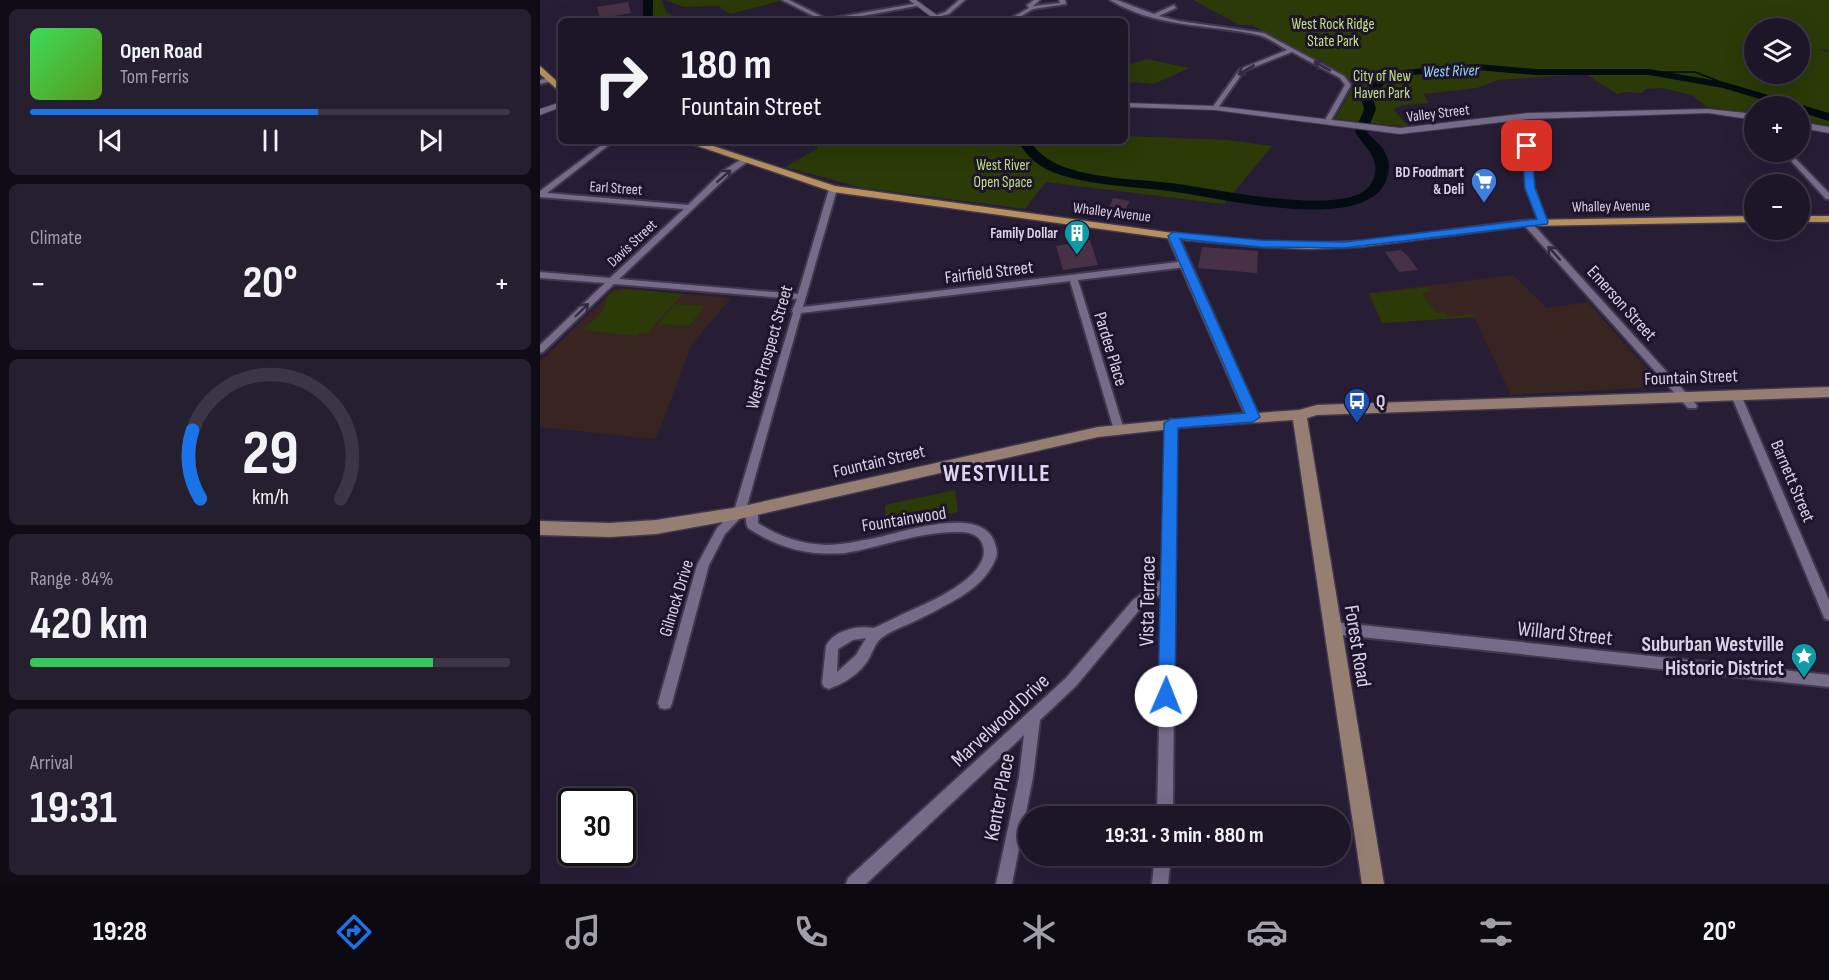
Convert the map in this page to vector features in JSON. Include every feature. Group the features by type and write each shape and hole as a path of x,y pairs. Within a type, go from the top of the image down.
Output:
{"main road":[{"path":"540,69 545,81"},
{"name":"Whalley Avenue","path":"697,144 833,189 1173,236 1270,244 1344,245 1543,222 1744,219"},
{"path":"1810,219 1829,219"},
{"path":"1173,236 1253,417"},
{"name":"Fountain Street","path":"540,528 631,529 746,512 1069,437 1171,423 1299,416 1320,420 1419,411 1738,400 1829,392"},
{"name":"Fountain Street","path":"1738,400 1829,401"},
{"name":"Forest Road","path":"1299,416 1373,884"}],"street":[{"path":"785,0 821,18"},
{"path":"941,18 962,0"},
{"path":"1032,8 1030,5 1037,0"},
{"path":"1014,18 1032,8 1057,7 1063,4 1062,0"},
{"path":"1113,0 1154,16 1194,26 1262,34 1292,50 1346,81 1347,87 1328,122"},
{"path":"841,18 916,2 938,18"},
{"path":"1154,16 1174,7"},
{"path":"1215,108 1242,70 1292,50"},
{"name":"Valley Street","path":"1128,105 1215,108 1380,129 1411,130 1518,117 1699,111 1744,116"},
{"path":"540,112 558,106"},
{"path":"1518,117 1525,129 1530,188 1543,222"},
{"path":"1810,127 1829,130"},
{"path":"540,195 607,144"},
{"name":"Davis Street","path":"540,350 726,173 746,160"},
{"path":"1796,162 1829,197"},
{"name":"West Prospect Street","path":"746,512 796,311 833,189"},
{"name":"Earl Street","path":"540,195 691,207"},
{"name":"Emerson Street","path":"1527,223 1688,402"},
{"name":"Fairfield Street","path":"796,311 1186,264"},
{"path":"540,275 800,297"},
{"name":"Pardee Place","path":"1072,278 1119,430"},
{"name":"Barnett Street","path":"1738,400 1829,615"},
{"name":"Vista Terrace","path":"1165,806 1171,423"},
{"name":"Fountainwood","path":"746,512 752,525 764,534 817,549 861,544 944,528 972,528 985,536 992,546 993,558 986,571 963,590 875,634"},
{"name":"Gilnock Drive","path":"664,703 703,565 721,531 746,512"},
{"name":"Marvelwood Drive","path":"854,884 1071,682 1137,604 1168,582"},
{"name":"Willard Street","path":"1333,628 1829,681"},
{"name":"Kenter Place","path":"1004,884 1026,777 1034,718"},
{"path":"1160,884 1161,866"}],"shaded area":[{"path":"1513,275 1547,308 1588,302 1663,387 1511,395 1474,317 1381,323 1368,293"},
{"path":"614,289 731,298 692,344 656,439 540,427 540,362"}],"green space":[{"path":"645,0 661,0 666,11 675,18 646,18"},
{"path":"665,0 784,0 730,14 718,6 684,7"},
{"name":"West Rock Ridge State Park","path":"1193,0 1829,0 1829,50 1818,49 1829,52 1829,127 1810,124 1810,96 1744,96 1744,112 1707,107 1692,95 1662,88 1646,89 1642,93 1617,94 1585,74 1498,80 1477,88 1423,94 1429,103 1403,105 1393,109 1409,127 1335,119 1355,82 1252,25 1240,25"},
{"path":"1147,59 1189,68 1154,84 1134,82 1128,84 1128,65"},
{"name":"West River Open Space","path":"1128,136 1227,140 1272,146 1224,204 1046,182 1025,209 863,188 785,167 817,149 817,144 1128,144"},
{"path":"1428,287 1430,291 1422,293 1436,313 1444,312 1448,317 1474,314 1475,317 1382,323 1370,294"},
{"path":"626,289 683,294 647,333 640,333 637,336 582,330 601,313 611,293"},
{"path":"675,304 705,306 689,326 658,324"},
{"path":"955,490 958,512 886,527 885,505"}],"building":[{"path":"628,2 631,13 602,18 599,15 597,7"},
{"path":"1113,198 1130,201 1121,217 1106,215"},
{"name":"Family Dollar","path":"1090,240 1098,265 1063,270 1056,246"},
{"path":"1202,247 1258,251 1257,273 1198,268"},
{"path":"1401,250 1418,270 1399,272 1385,252"}],"waterway":[{"name":"West River","path":"648,0 648,18"},
{"name":"West River","path":"1026,144 1048,165 1080,175 1271,202 1325,205 1348,202 1366,196 1377,185 1382,170 1381,156 1361,132 1370,109 1367,98 1381,81 1394,73 1477,67 1536,72 1649,72 1724,85 1761,96"},
{"path":"1649,72 1695,72 1741,90"},
{"name":"West River","path":"1810,111 1829,117"}],"place":[{"name":"BD Foodmart & Deli","path":"1484,204"},
{"name":"Family Dollar","path":"1077,256"},
{"name":"Q","path":"1357,424"},
{"name":"Suburban Westville Historic District","path":"1804,679"}],"district":[{"name":"WESTVILLE","path":"997,473"}],"route":[{"path":"1166,696 1171,423 1253,417 1173,236 1310,246 1344,245 1543,222 1530,188 1527,146"}],"park label":[{"name":"City of New Haven Park","path":"1382,84"}]}
